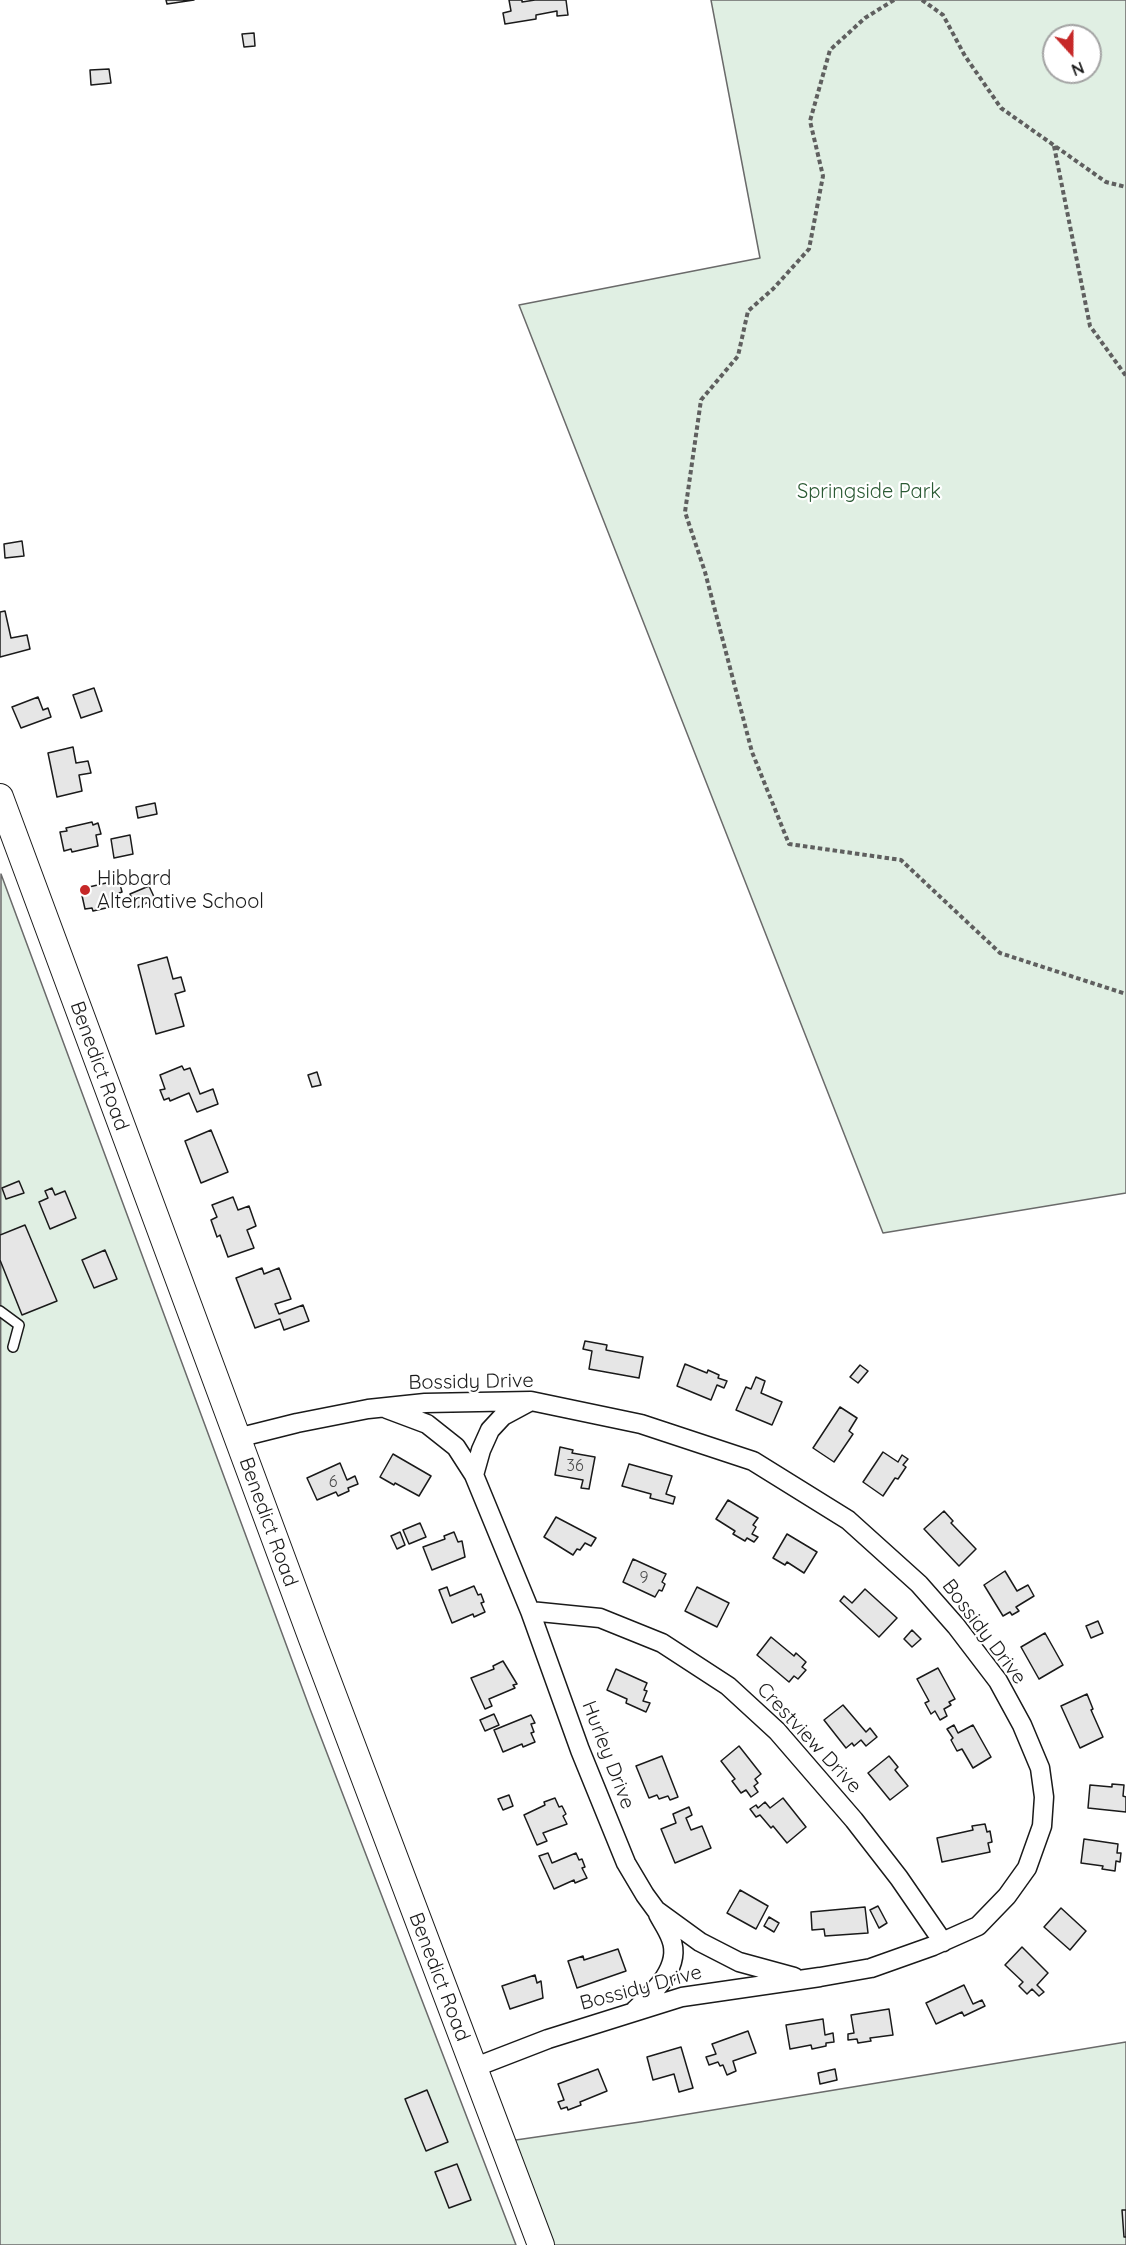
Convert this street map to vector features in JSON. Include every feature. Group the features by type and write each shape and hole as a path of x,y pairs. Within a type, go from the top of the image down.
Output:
{"street":[{"name":"Benedict Road","path":"0,797 237,1438 541,2245"},
{"name":"Bossidy Drive","path":"237,1438 297,1423 382,1407 425,1403 531,1401 641,1424 753,1461 848,1520 919,1584 956,1626 998,1681 1022,1725 1040,1768 1044,1797 1042,1826 1027,1868 1007,1896 978,1926 943,1942 871,1968 682,1997 548,2038 473,2068"},
{"path":"474,1475 490,1430 503,1416 531,1401"},
{"path":"382,1407 427,1424 456,1448 474,1475 530,1611"},
{"name":"Crestview Drive","path":"530,1611 600,1618 662,1643 728,1686 777,1731 854,1820 899,1878 943,1942"},
{"name":"Hurley Drive","path":"530,1611 580,1750 626,1863 672,1940 674,1958 658,1987 633,2012"},
{"name":"Hurley Drive","path":"656,1910 700,1942 739,1962 803,1980"}],"lane":[{"path":"0,1311 19,1325 13,1347"}],"path":[{"path":"894,0 865,18 830,50 810,121 823,176 809,249 773,289 748,311 738,356 701,400 685,512 705,572 752,752 789,844 901,860 1000,953 1126,994"},
{"path":"922,0 943,15 964,56 1001,108 1106,182 1126,187"},
{"path":"1054,145 1090,326 1126,376"}],"green space":[{"name":"Springside Park","path":"711,0 1126,0 1126,1193 883,1233 519,305 760,258"},
{"path":"1,874 310,1709 516,2245 0,2245"},
{"path":"1126,2042 1126,2245 541,2245 502,2142 640,2122"}],"building":[{"path":"166,0 194,0 167,4"},
{"path":"509,0 522,0 522,2 566,0 568,15 557,16 557,11 536,15 536,19 505,24 503,13 511,11"},
{"path":"254,33 255,46 244,47 242,34"},
{"path":"109,69 111,83 91,85 90,70"},
{"path":"22,541 24,556 5,558 4,544"},
{"path":"5,611 11,638 27,635 30,649 0,657 0,612"},
{"path":"94,688 102,711 81,718 73,695"},
{"path":"38,697 43,710 48,708 51,717 21,728 12,707"},
{"path":"73,747 76,763 88,761 91,773 79,775 82,791 57,797 48,753"},
{"path":"155,803 157,814 138,818 136,807"},
{"path":"92,822 93,825 98,823 101,834 96,835 98,846 72,852 71,849 64,851 60,832 67,831 66,828"},
{"path":"130,835 133,854 114,858 111,839"},
{"path":"119,880 122,892 116,894 119,905 93,911 92,908 85,909 81,891"},
{"path":"149,886 155,899 136,908 130,894"},
{"path":"167,957 173,979 181,977 185,991 175,994 184,1026 156,1034 138,965"},
{"path":"182,1066 184,1070 190,1068 200,1094 213,1089 218,1104 197,1112 189,1093 170,1101 169,1098 164,1100 160,1090 165,1089 160,1075"},
{"path":"317,1072 321,1085 312,1087 308,1075"},
{"path":"211,1130 228,1172 201,1183 185,1141"},
{"path":"19,1181 24,1193 6,1199 2,1188"},
{"path":"52,1188 55,1195 65,1191 76,1218 50,1229 39,1202 48,1198 45,1191"},
{"path":"233,1197 238,1210 249,1206 256,1226 247,1230 254,1248 228,1257 220,1235 217,1237 211,1220 217,1217 212,1205"},
{"path":"25,1225 57,1301 22,1315 0,1260 0,1235"},
{"path":"105,1250 117,1279 94,1288 82,1260"},
{"path":"262,1268 264,1274 279,1268 291,1299 275,1304 279,1314 303,1305 309,1321 284,1330 280,1319 255,1328 236,1278"},
{"path":"585,1341 607,1345 606,1350 643,1357 639,1378 589,1369 592,1351 583,1349"},
{"path":"685,1364 719,1375 718,1378 727,1381 724,1388 717,1385 711,1400 677,1386"},
{"path":"860,1365 868,1371 858,1383 850,1377"},
{"path":"756,1377 765,1381 761,1393 782,1402 772,1425 736,1410 746,1387 751,1389"},
{"path":"840,1407 857,1418 849,1431 853,1434 834,1462 813,1448"},
{"path":"560,1447 573,1450 572,1453 595,1457 589,1489 581,1488 583,1480 555,1475"},
{"path":"883,1452 898,1462 902,1455 908,1459 898,1479 895,1478 883,1496 863,1482"},
{"path":"393,1454 431,1476 419,1496 380,1477"},
{"path":"340,1463 347,1480 355,1476 358,1484 338,1496 336,1492 317,1500 307,1478"},
{"path":"629,1464 672,1476 666,1494 675,1497 673,1504 650,1498 651,1494 622,1486"},
{"path":"728,1500 758,1518 753,1525 756,1527 752,1534 758,1537 754,1542 747,1538 745,1541 733,1534 735,1531 716,1519"},
{"path":"944,1511 953,1521 951,1523 976,1549 959,1566 924,1529"},
{"path":"556,1517 596,1538 591,1546 585,1543 573,1555 544,1537"},
{"path":"420,1523 426,1537 409,1544 403,1530"},
{"path":"400,1532 405,1545 397,1549 391,1536"},
{"path":"454,1532 458,1542 462,1541 465,1557 432,1570 423,1547 445,1539 444,1536"},
{"path":"787,1534 817,1552 804,1573 787,1562 785,1565 773,1558"},
{"path":"633,1559 666,1574 662,1582 665,1584 662,1591 659,1590 655,1597 623,1582"},
{"path":"1005,1571 1017,1591 1028,1585 1034,1596 1016,1607 1019,1611 1003,1616 984,1585"},
{"path":"474,1586 478,1595 481,1594 484,1602 481,1603 485,1612 474,1617 473,1614 452,1623 439,1590 447,1587 450,1596"},
{"path":"697,1587 729,1603 717,1627 685,1611"},
{"path":"865,1589 897,1618 879,1637 840,1601 844,1596 852,1603"},
{"path":"1098,1621 1103,1633 1091,1638 1086,1626"},
{"path":"912,1630 921,1639 912,1647 904,1639"},
{"path":"1045,1633 1063,1665 1039,1679 1021,1647"},
{"path":"771,1637 794,1656 796,1653 806,1662 802,1667 806,1670 798,1679 794,1676 789,1682 757,1655"},
{"path":"503,1661 517,1684 513,1685 515,1688 489,1699 492,1706 485,1709 471,1678 494,1669 493,1666"},
{"path":"938,1668 955,1699 949,1702 951,1705 944,1709 947,1716 940,1720 935,1711 931,1714 925,1703 929,1701 917,1679"},
{"path":"616,1669 647,1683 643,1701 650,1703 646,1712 626,1703 627,1699 607,1690"},
{"path":"1087,1694 1093,1709 1091,1710 1103,1737 1080,1748 1061,1706"},
{"path":"843,1705 866,1732 870,1728 877,1737 866,1746 861,1740 854,1746 852,1743 846,1748 824,1720"},
{"path":"494,1714 499,1725 485,1731 480,1720"},
{"path":"531,1715 535,1723 531,1724 534,1732 531,1733 535,1742 523,1747 522,1744 503,1752 494,1730"},
{"path":"954,1725 958,1733 973,1725 991,1757 973,1768 962,1749 957,1751 951,1740 953,1738 947,1729"},
{"path":"739,1746 761,1774 755,1779 758,1783 754,1786 758,1792 751,1797 746,1790 741,1793 732,1781 735,1779 721,1761"},
{"path":"662,1756 678,1797 670,1800 668,1796 659,1799 657,1795 649,1798 636,1766"},
{"path":"889,1756 898,1767 895,1770 908,1786 890,1800 868,1773"},
{"path":"1112,1784 1124,1785 1123,1796 1126,1797 1126,1812 1088,1808 1090,1785 1112,1787"},
{"path":"509,1795 513,1806 503,1810 498,1799"},
{"path":"555,1798 559,1807 562,1806 566,1814 563,1816 567,1824 543,1833 547,1841 537,1845 524,1815"},
{"path":"783,1798 806,1827 787,1843 773,1826 771,1828 760,1815 756,1817 750,1809 756,1805 758,1808 765,1802 770,1808"},
{"path":"689,1807 692,1815 686,1818 691,1830 702,1826 711,1848 675,1863 661,1829 676,1823 673,1814"},
{"path":"985,1824 987,1832 990,1831 992,1842 988,1843 990,1852 942,1862 937,1838 973,1830 972,1826"},
{"path":"1084,1839 1118,1844 1117,1853 1121,1853 1120,1862 1116,1861 1115,1871 1102,1869 1103,1866 1081,1863"},
{"path":"548,1853 552,1863 576,1853 579,1860 582,1859 585,1867 582,1868 587,1878 575,1883 574,1880 554,1889 539,1856"},
{"path":"740,1890 768,1906 756,1929 727,1913"},
{"path":"878,1906 887,1923 879,1928 870,1910"},
{"path":"865,1907 868,1933 825,1936 824,1929 812,1930 811,1912"},
{"path":"1061,1908 1086,1931 1070,1950 1044,1927"},
{"path":"769,1917 779,1923 774,1932 764,1926"},
{"path":"1022,1947 1048,1973 1037,1985 1044,1992 1039,1996 1032,1989 1027,1994 1019,1986 1023,1982 1005,1965"},
{"path":"618,1949 626,1971 577,1988 568,1961 583,1956 584,1960"},
{"path":"535,1975 537,1983 541,1981 543,1998 510,2009 502,1986"},
{"path":"964,1985 973,2004 982,2000 985,2006 964,2016 962,2012 936,2024 926,2003"},
{"path":"889,2009 893,2035 870,2038 871,2041 858,2043 857,2039 848,2040 848,2034 854,2033 851,2015"},
{"path":"823,2019 825,2035 833,2033 834,2042 812,2049 811,2045 790,2049 786,2025"},
{"path":"748,2031 756,2053 733,2061 736,2071 727,2075 723,2065 720,2066 718,2062 709,2065 706,2057 716,2054 712,2044"},
{"path":"681,2047 693,2088 679,2092 674,2074 653,2080 647,2057"},
{"path":"598,2069 607,2091 580,2102 581,2105 568,2110 567,2107 561,2109 558,2102 564,2100 558,2084"},
{"path":"835,2069 837,2080 820,2084 818,2073"},
{"path":"427,2090 448,2142 426,2151 405,2099"},
{"path":"457,2164 471,2200 449,2208 435,2172"},
{"path":"1122,2210 1126,2210 1126,2237 1124,2237"}],"place":[{"name":"Hibbard Alternative School","path":"85,890"}]}
